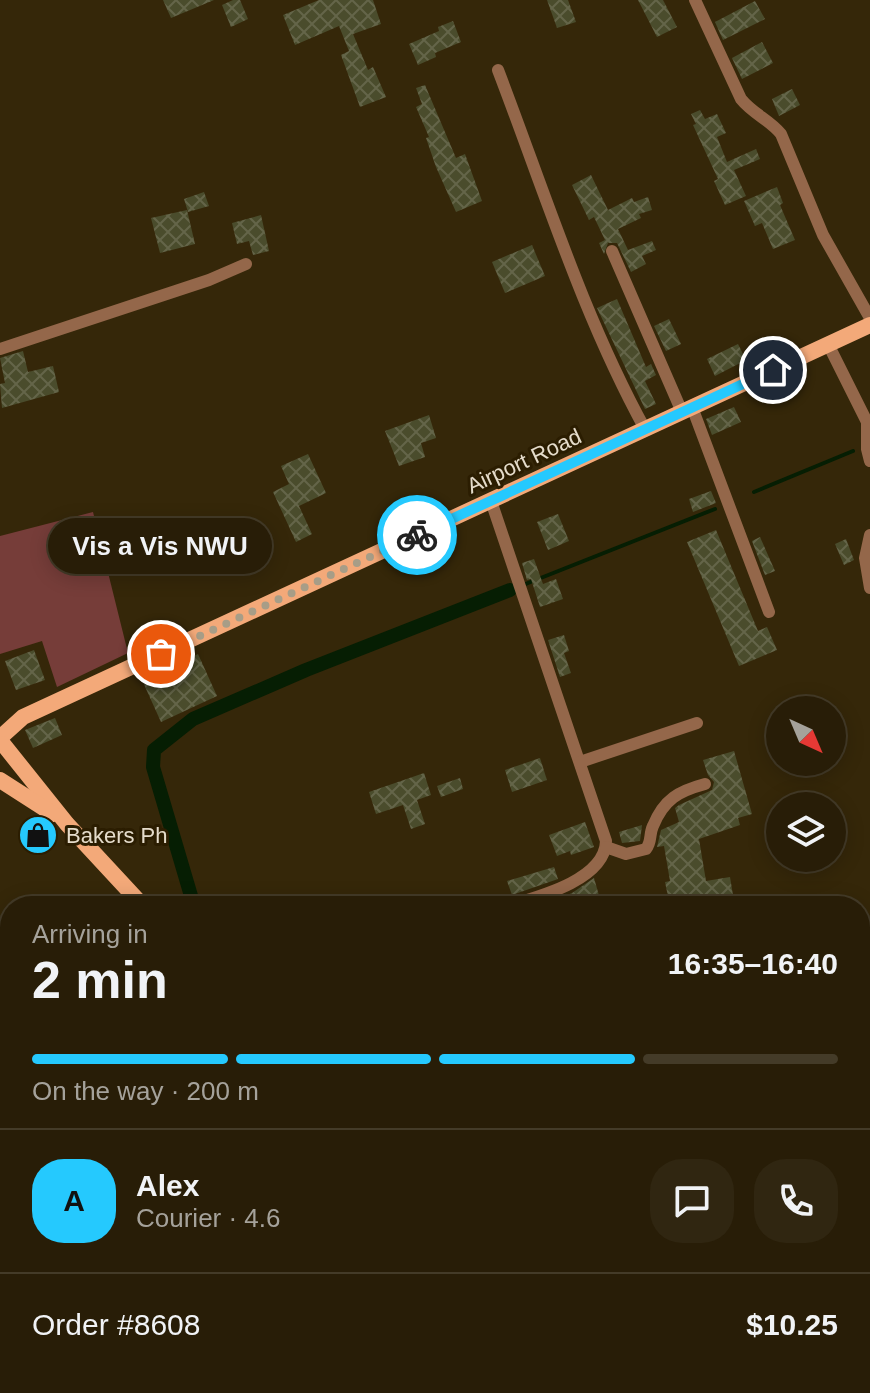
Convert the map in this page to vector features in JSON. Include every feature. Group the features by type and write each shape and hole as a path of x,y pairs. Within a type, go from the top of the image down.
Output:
{"main road":[{"name":"Airport Road","path":"1,735 23,717 870,325"},
{"path":"1,735 67,824 134,896"},
{"path":"0,780 67,824"}],"street":[{"path":"695,0 741,99 758,116 775,126 787,144 823,235 870,318"},
{"path":"498,70 584,297 627,396 645,429"},
{"path":"612,251 687,410 769,612"},
{"path":"0,349 209,280 246,264"},
{"path":"828,344 867,422 870,461"},
{"path":"491,501 604,831 606,847 602,859 583,875 540,896"},
{"path":"870,535 865,558 870,588"},
{"path":"580,762 697,723"},
{"path":"606,847 626,854 646,849 651,842 652,826 670,799 683,790 705,784"}],"shaded area":[{"path":"93,512 128,653 57,687 42,641 0,654 0,536"}],"building":[{"path":"163,0 214,0 171,18"},
{"path":"240,0 248,19 231,27 222,5"},
{"path":"319,0 373,0 381,24 353,34 368,70 373,67 386,97 360,107 341,55 349,51 339,26 295,45 283,15"},
{"path":"547,0 568,0 576,22 557,28"},
{"path":"638,0 663,0 677,27 657,37"},
{"path":"755,1 765,19 723,40 715,22"},
{"path":"453,21 461,42 435,53 436,57 418,65 409,44"},
{"path":"762,42 773,63 742,79 732,58"},
{"path":"425,85 456,158 465,154 482,201 456,212 436,167 426,138 429,137 416,107 422,104 416,88"},
{"path":"792,89 800,105 779,116 772,99"},
{"path":"700,110 705,119 717,114 726,133 717,137 727,162 756,149 760,159 734,170 746,196 725,205 714,181 718,179 693,125 696,124 691,114"},
{"path":"591,175 608,210 632,198 634,202 648,197 652,210 639,214 641,218 618,229 628,250 652,241 656,250 642,256 646,264 631,272 617,243 608,243 604,254 599,243 605,240 594,217 589,220 572,185"},
{"path":"777,187 783,203 780,205 795,240 773,249 762,223 755,226 744,201"},
{"path":"204,192 209,206 188,212 184,199"},
{"path":"187,210 195,244 160,253 151,218"},
{"path":"261,215 269,251 253,255 249,241 237,244 232,223"},
{"path":"532,245 545,276 505,293 492,262"},
{"path":"617,299 646,367 651,364 656,375 645,381 656,404 645,409 597,308"},
{"path":"669,319 681,344 666,351 654,326"},
{"path":"738,344 746,360 715,376 707,359"},
{"path":"23,351 28,372 53,366 59,392 2,408 0,384 5,383 0,358"},
{"path":"734,407 741,422 712,435 706,419"},
{"path":"429,415 436,438 421,443 425,457 399,466 385,431"},
{"path":"308,454 326,493 299,506 312,534 296,542 273,492 289,484 281,466"},
{"path":"711,491 716,503 693,512 689,499"},
{"path":"558,514 569,541 548,550 537,522"},
{"path":"716,530 758,631 767,627 777,650 739,666 687,542"},
{"path":"760,537 775,571 765,575 752,541"},
{"path":"846,539 854,560 844,565 835,544"},
{"path":"534,559 543,584 556,579 563,599 540,607 522,563"},
{"path":"564,635 569,651 564,653 571,673 560,677 548,640"},
{"path":"34,650 45,680 16,690 5,661"},
{"path":"198,654 217,696 161,722 142,680"},
{"path":"55,718 62,735 33,748 25,730"},
{"path":"734,751 752,814 738,818 740,825 699,839 706,881 730,877 733,896 668,896 665,882 670,881 664,846 657,847 661,830 679,822 675,808 712,790 714,782 703,760"},
{"path":"540,758 547,780 512,792 505,770"},
{"path":"424,773 431,795 417,800 425,824 411,829 403,805 376,814 369,792"},
{"path":"460,778 463,789 441,797 437,786"},
{"path":"585,822 594,847 557,856 549,835"},
{"path":"642,825 640,841 622,843 619,832"},
{"path":"554,867 558,879 512,895 507,881"},
{"path":"594,878 599,896 564,896"}],"waterway":[{"path":"754,492 853,451"},
{"path":"523,585 715,509"},
{"path":"191,896 153,767 154,750 193,719 306,670 510,590"}],"way so far":[{"path":"161,654 417,535"}],"place":[{"name":"Vis a Vis NWU","path":"161,654"},
{"name":"Bakers Ph","path":"38,835"}],"route":[{"path":"417,535 773,370"}]}
